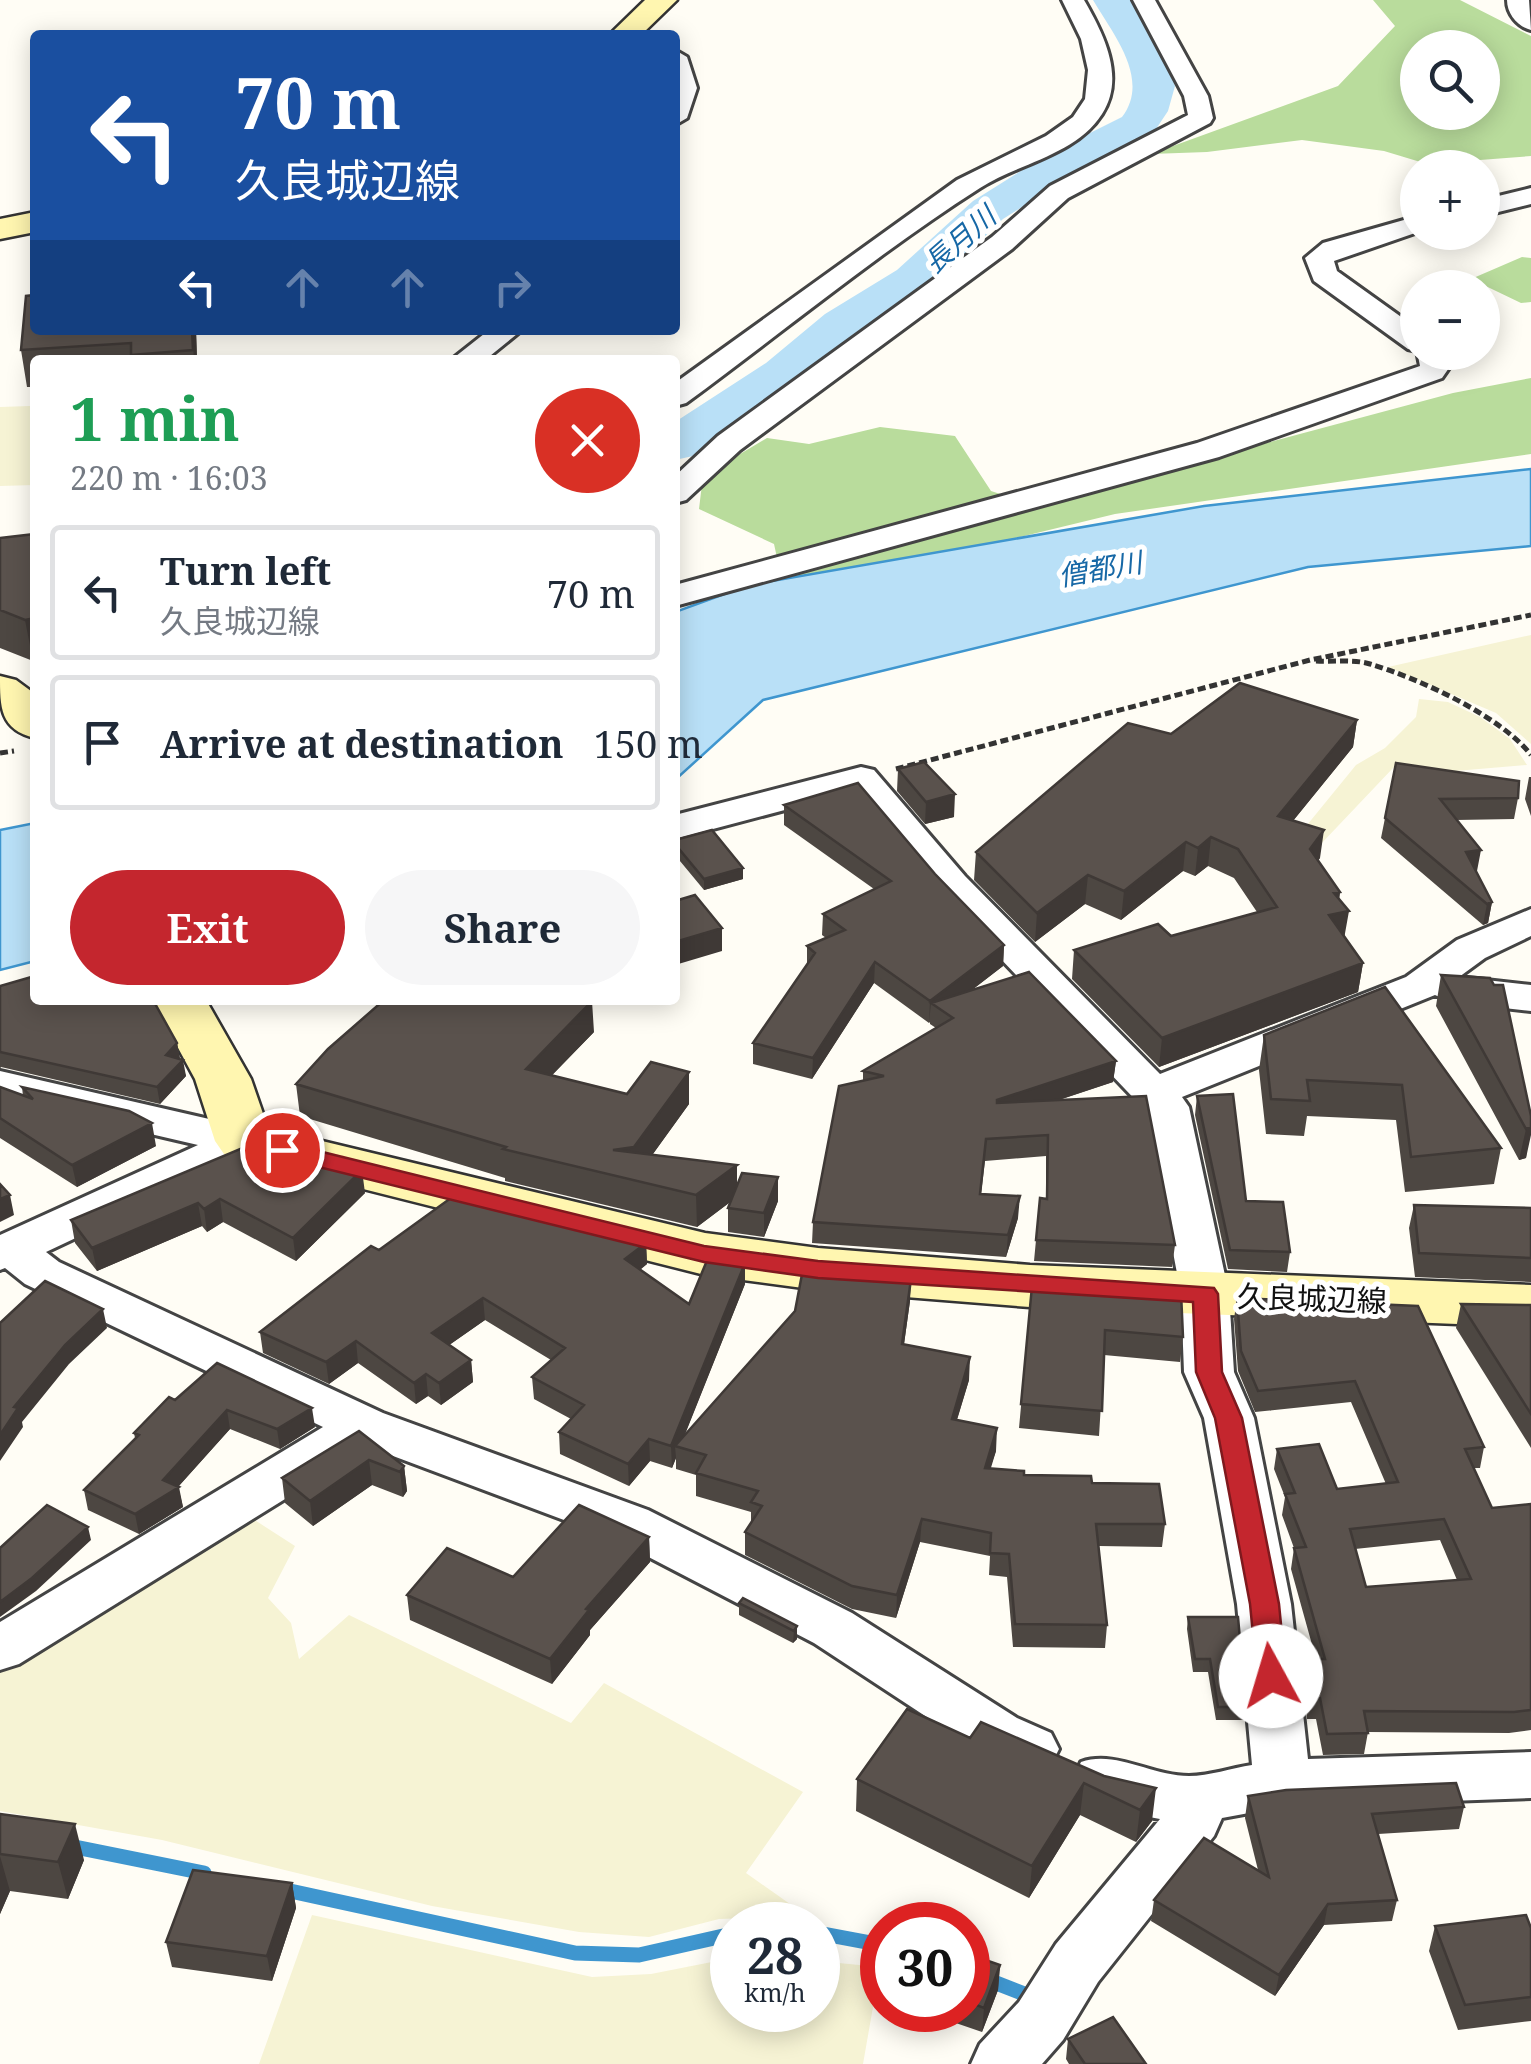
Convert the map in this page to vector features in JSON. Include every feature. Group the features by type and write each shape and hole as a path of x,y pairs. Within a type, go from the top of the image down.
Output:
{"main road":[{"path":"640,30 662,0"},
{"path":"0,230 30,223"},
{"path":"0,690 30,715"},
{"path":"182,1005 223,1079 244,1141"},
{"name":"久良城辺線","path":"244,1141 704,1254 818,1269 1205,1294 1531,1306"}],"street":[{"path":"680,393 974,180 1067,132 1091,112 1098,90 1098,59 1088,26 1073,0"},
{"path":"680,487 729,443 1002,243 1060,192 1201,118 1196,96 1144,0"},
{"path":"1518,0 1518,10 1531,24"},
{"path":"680,69 688,88 680,110"},
{"path":"1500,204 1531,196"},
{"path":"1400,229 1333,249 1318,258 1324,275 1400,331"},
{"path":"473,355 501,335"},
{"path":"680,593 1208,450 1432,370"},
{"path":"680,826 861,778 988,924 1167,1107 1205,1294 1209,1372 1229,1418 1264,1604 1282,1783"},
{"path":"1156,1092 1421,986 1471,949 1531,921"},
{"path":"1421,986 1531,998"},
{"path":"0,1085 244,1141"},
{"path":"5,1252 244,1141"},
{"path":"5,1252 365,1426 630,1524 833,1628 997,1734 1122,1788 1189,1800 1282,1783 1531,1775"},
{"path":"0,1650 365,1426"},
{"path":"1022,2042 1076,1963 1194,1820 1189,1800"}],"path":[{"path":"861,778 1310,660 1531,615"},
{"path":"1310,660 1368,663 1488,714 1518,738 1531,756"}],"shaded area":[{"path":"30,406 30,485 0,486 0,407"},
{"path":"1531,635 1531,744 1496,713 1388,667"},
{"path":"1419,699 1448,702 1480,717 1510,739 1527,765 1420,774 1394,767 1319,846 1294,841 1356,765 1385,748 1416,717"},
{"path":"236,1508 295,1546 268,1598 291,1623 299,1659 349,1615 571,1723 604,1683 803,1792 746,1873 787,1902 710,1902 710,1921 649,1937 579,1932 432,1906 162,1840 0,1811 0,1663"},
{"path":"312,1915 592,1977 651,1974 710,1962 710,2032 840,2032 840,1963 860,1965 860,2032 869,2032 863,2064 259,2064"}],"green space":[{"path":"1373,0 1460,0 1531,36 1531,156 1500,158 1500,150 1400,150 1400,156 1302,140 1207,152 1151,154 1338,86 1395,26"},
{"path":"1522,257 1531,258 1531,302 1521,303 1500,293 1500,270 1492,270"},
{"path":"1531,378 1531,454 1115,514 897,567 821,576 781,576 774,544 699,509 703,476 767,438 809,444 880,427 955,436 991,491 1034,505 1453,393"}],"water":[{"name":"僧都川","path":"1531,469 1531,546 1308,567 763,700 680,775 680,610 749,585 1204,506"},
{"path":"30,824 30,962 0,970 0,830"}],"building":[{"path":"26,296 30,296 30,335 192,335 193,350 131,355 131,343 21,350"},
{"path":"30,535 30,619 0,610 0,538"},
{"path":"1240,683 1357,720 1278,816 1324,830 1310,849 1340,892 1334,893 1349,911 1329,915 1363,963 1162,1038 1074,950 1158,924 1171,936 1277,907 1238,849 1211,837 1198,848 1186,842 1124,891 1088,875 1037,913 976,852 1128,723 1171,734"},
{"path":"924,762 955,794 926,802 898,769"},
{"path":"1396,763 1519,781 1518,798 1440,799 1481,850 1466,852 1492,902 1487,904 1385,818"},
{"path":"858,783 935,874 1004,945 930,1001 875,962 813,1058 753,1043 815,953 807,946 845,930 823,914 891,881 784,805"},
{"path":"712,830 743,868 704,879 680,850 680,839"},
{"path":"695,895 722,928 680,941 680,900"},
{"path":"1029,972 1116,1061 997,1103 1146,1096 1175,1245 1036,1240 1040,1198 1047,1199 1048,1135 986,1139 980,1194 1020,1196 1008,1235 813,1222 839,1086 884,1076 863,1071 953,1018 931,1003"},
{"path":"1441,975 1490,978 1494,985 1503,985 1531,1127 1526,1129"},
{"path":"30,977 30,1005 156,1005 177,1043 166,1055 183,1060 157,1087 0,1052 0,986"},
{"path":"1385,987 1501,1148 1411,1157 1402,1085 1307,1080 1310,1101 1271,1099 1264,1035"},
{"path":"378,1005 588,1005 526,1069 627,1094 651,1062 689,1072 634,1147 613,1150 737,1165 696,1195 503,1149 506,1147 296,1084 328,1049"},
{"path":"0,1087 33,1099 22,1087 129,1111 152,1123 72,1165 0,1118"},
{"path":"1233,1094 1246,1201 1283,1202 1290,1252 1230,1250 1197,1096"},
{"path":"252,1144 362,1170 293,1238 220,1199 204,1209 198,1203 92,1248 71,1220"},
{"path":"742,1173 778,1177 764,1213 728,1208"},
{"path":"0,1184 10,1195 0,1199"},
{"path":"455,1195 646,1243 625,1259 689,1304 708,1258 745,1263 671,1446 649,1439 628,1464 559,1432 584,1405 532,1377 565,1348 483,1298 432,1333 471,1360 439,1383 426,1374 414,1383 356,1341 326,1362 260,1332 371,1246 379,1250"},
{"path":"1414,1205 1531,1208 1531,1258 1419,1253"},
{"path":"803,1269 911,1279 902,1344 970,1357 952,1419 997,1428 985,1468 1024,1471 1024,1475 1091,1476 1092,1483 1159,1484 1165,1524 1096,1524 1107,1625 1015,1624 1009,1554 990,1553 991,1533 922,1519 897,1595 852,1586 745,1532 762,1506 751,1502 758,1491 696,1473 706,1455 675,1446 795,1311"},
{"path":"45,1281 103,1309 65,1345 14,1407 18,1408 0,1435 0,1323"},
{"path":"1032,1286 1181,1292 1183,1337 1105,1330 1102,1411 1021,1404"},
{"path":"1237,1298 1418,1306 1484,1447 1465,1449 1492,1508 1531,1504 1531,1710 1364,1711 1368,1733 1327,1734 1320,1698 1311,1698 1307,1659 1325,1659 1294,1548 1306,1547 1285,1494 1295,1493 1277,1449 1319,1444 1337,1489 1398,1482 1355,1381 1258,1391 1241,1351","holes":["1444,1519 1471,1579 1366,1587 1350,1529"]},
{"path":"1461,1304 1531,1305 1531,1414"},
{"path":"217,1363 312,1408 277,1429 227,1410 163,1480 179,1487 135,1514 84,1490 139,1435 134,1433 169,1397 175,1400"},
{"path":"359,1431 404,1466 400,1472 369,1460 310,1501 282,1478"},
{"path":"47,1505 88,1527 0,1602 0,1548"},
{"path":"579,1505 649,1537 586,1609 589,1610 550,1659 407,1595 447,1548 513,1577"},
{"path":"743,1598 797,1626 794,1631 739,1603"},
{"path":"1188,1617 1238,1617 1246,1707 1218,1707 1210,1659 1195,1659"},
{"path":"907,1709 970,1738 981,1722 1104,1776 1156,1788 1140,1810 1084,1783 1032,1866 857,1779"},
{"path":"1456,1783 1464,1807 1372,1814 1397,1900 1328,1904 1279,1975 1154,1900 1204,1838 1269,1877 1248,1796 1286,1790"},
{"path":"0,1814 75,1824 58,1862 0,1854"},
{"path":"193,1870 292,1883 267,1956 166,1942"},
{"path":"1526,1915 1531,1928 1531,1997 1465,2005 1435,1926"},
{"path":"990,1962 1000,1965 990,1992"},
{"path":"1113,2017 1146,2064 1085,2064 1068,2039"}],"waterway":[{"name":"長月川","path":"680,442 783,373 842,324 913,280 988,210 1061,164 1137,126 1148,111 1155,86 1148,61 1112,0"},
{"path":"65,1845 204,1873"},
{"path":"281,1889 575,1953 639,1955 710,1939"},
{"path":"840,1937 860,1941"},
{"path":"990,1981 1032,1997"}],"route":[{"path":"282,1150 704,1254 818,1269 1030,1286 1205,1294 1209,1372 1229,1418 1264,1604 1271,1676"}]}
